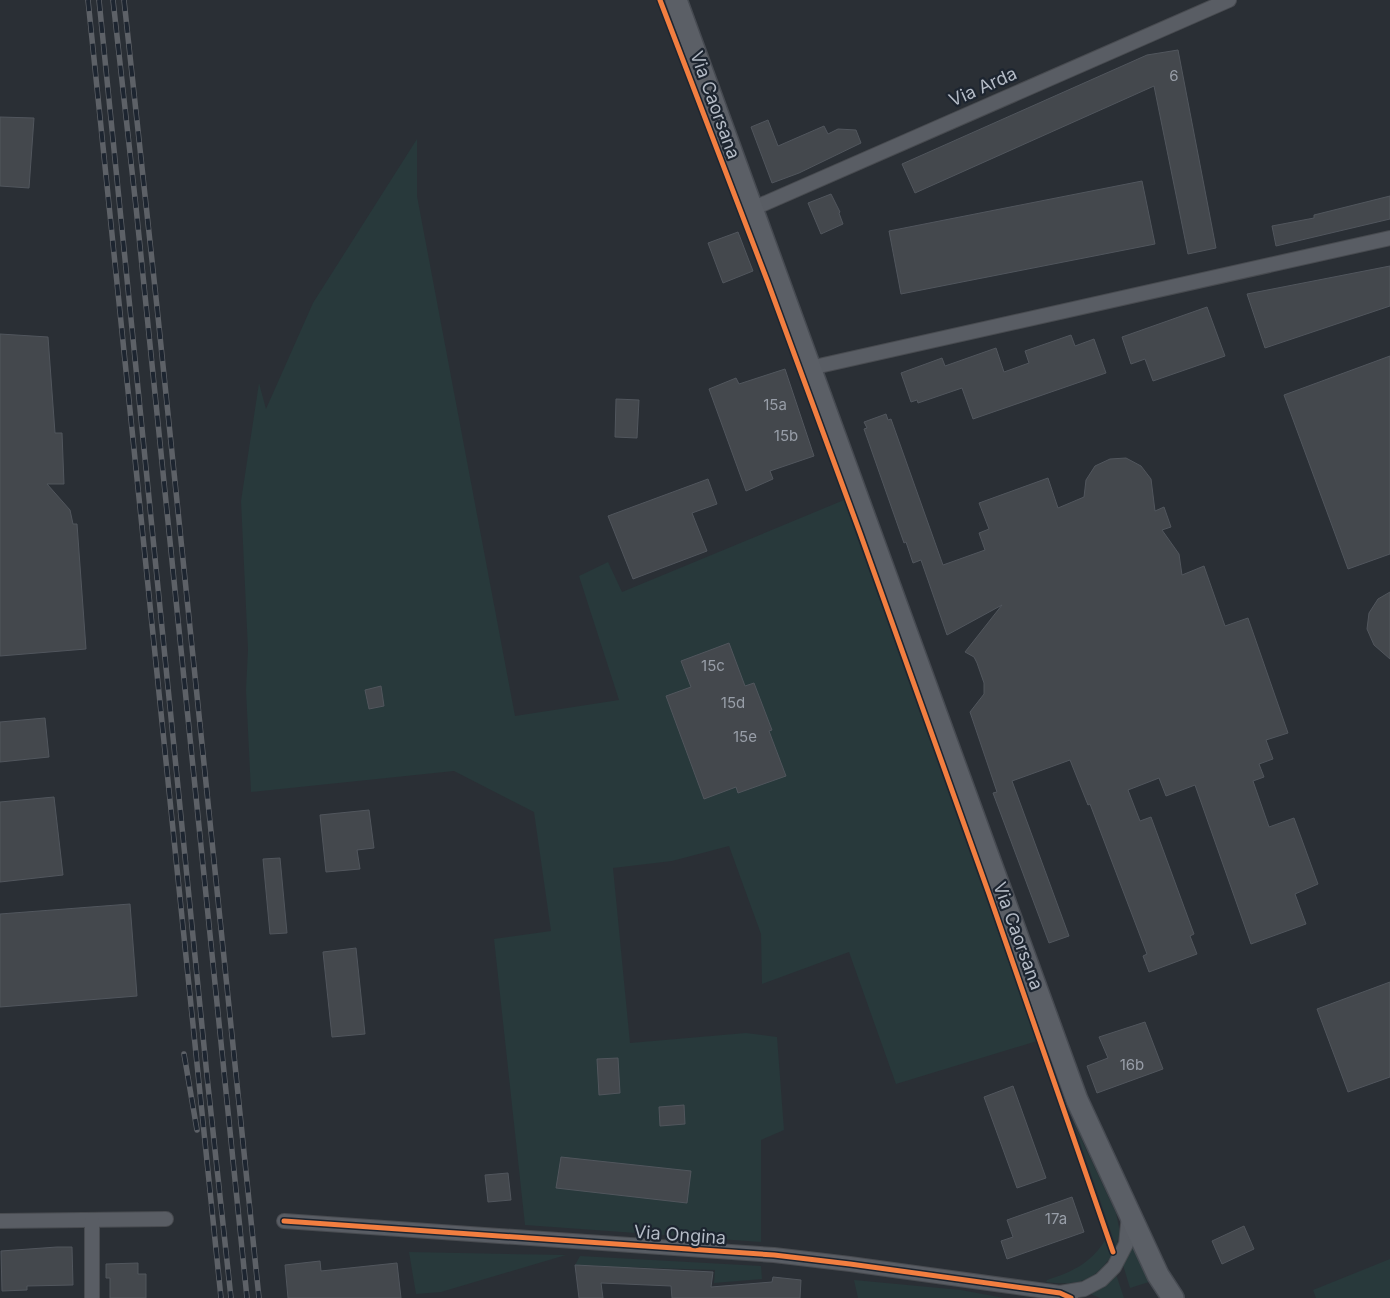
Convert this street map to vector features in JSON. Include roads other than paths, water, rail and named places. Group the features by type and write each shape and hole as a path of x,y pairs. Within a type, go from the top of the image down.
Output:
{"main road":[{"name":"Via Caorsana","path":"676,0 1077,1100 1158,1275"},
{"path":"1158,1275 1160,1298"},
{"path":"1158,1275 1174,1298"}],"street":[{"name":"Via Arda","path":"752,209 1229,0"},
{"path":"810,368 1390,238"},
{"name":"Via Ongina","path":"284,1221 774,1255 850,1264 1065,1296 1102,1280 1114,1267 1126,1244 1129,1214"},
{"path":"0,1221 166,1219"},
{"path":"92,1220 92,1298"}],"railway":[{"path":"88,0 221,1298"},
{"path":"99,0 231,1298"},
{"path":"113,0 136,207 247,1298"},
{"path":"124,0 259,1298"},
{"path":"184,1054 197,1130"}]}
